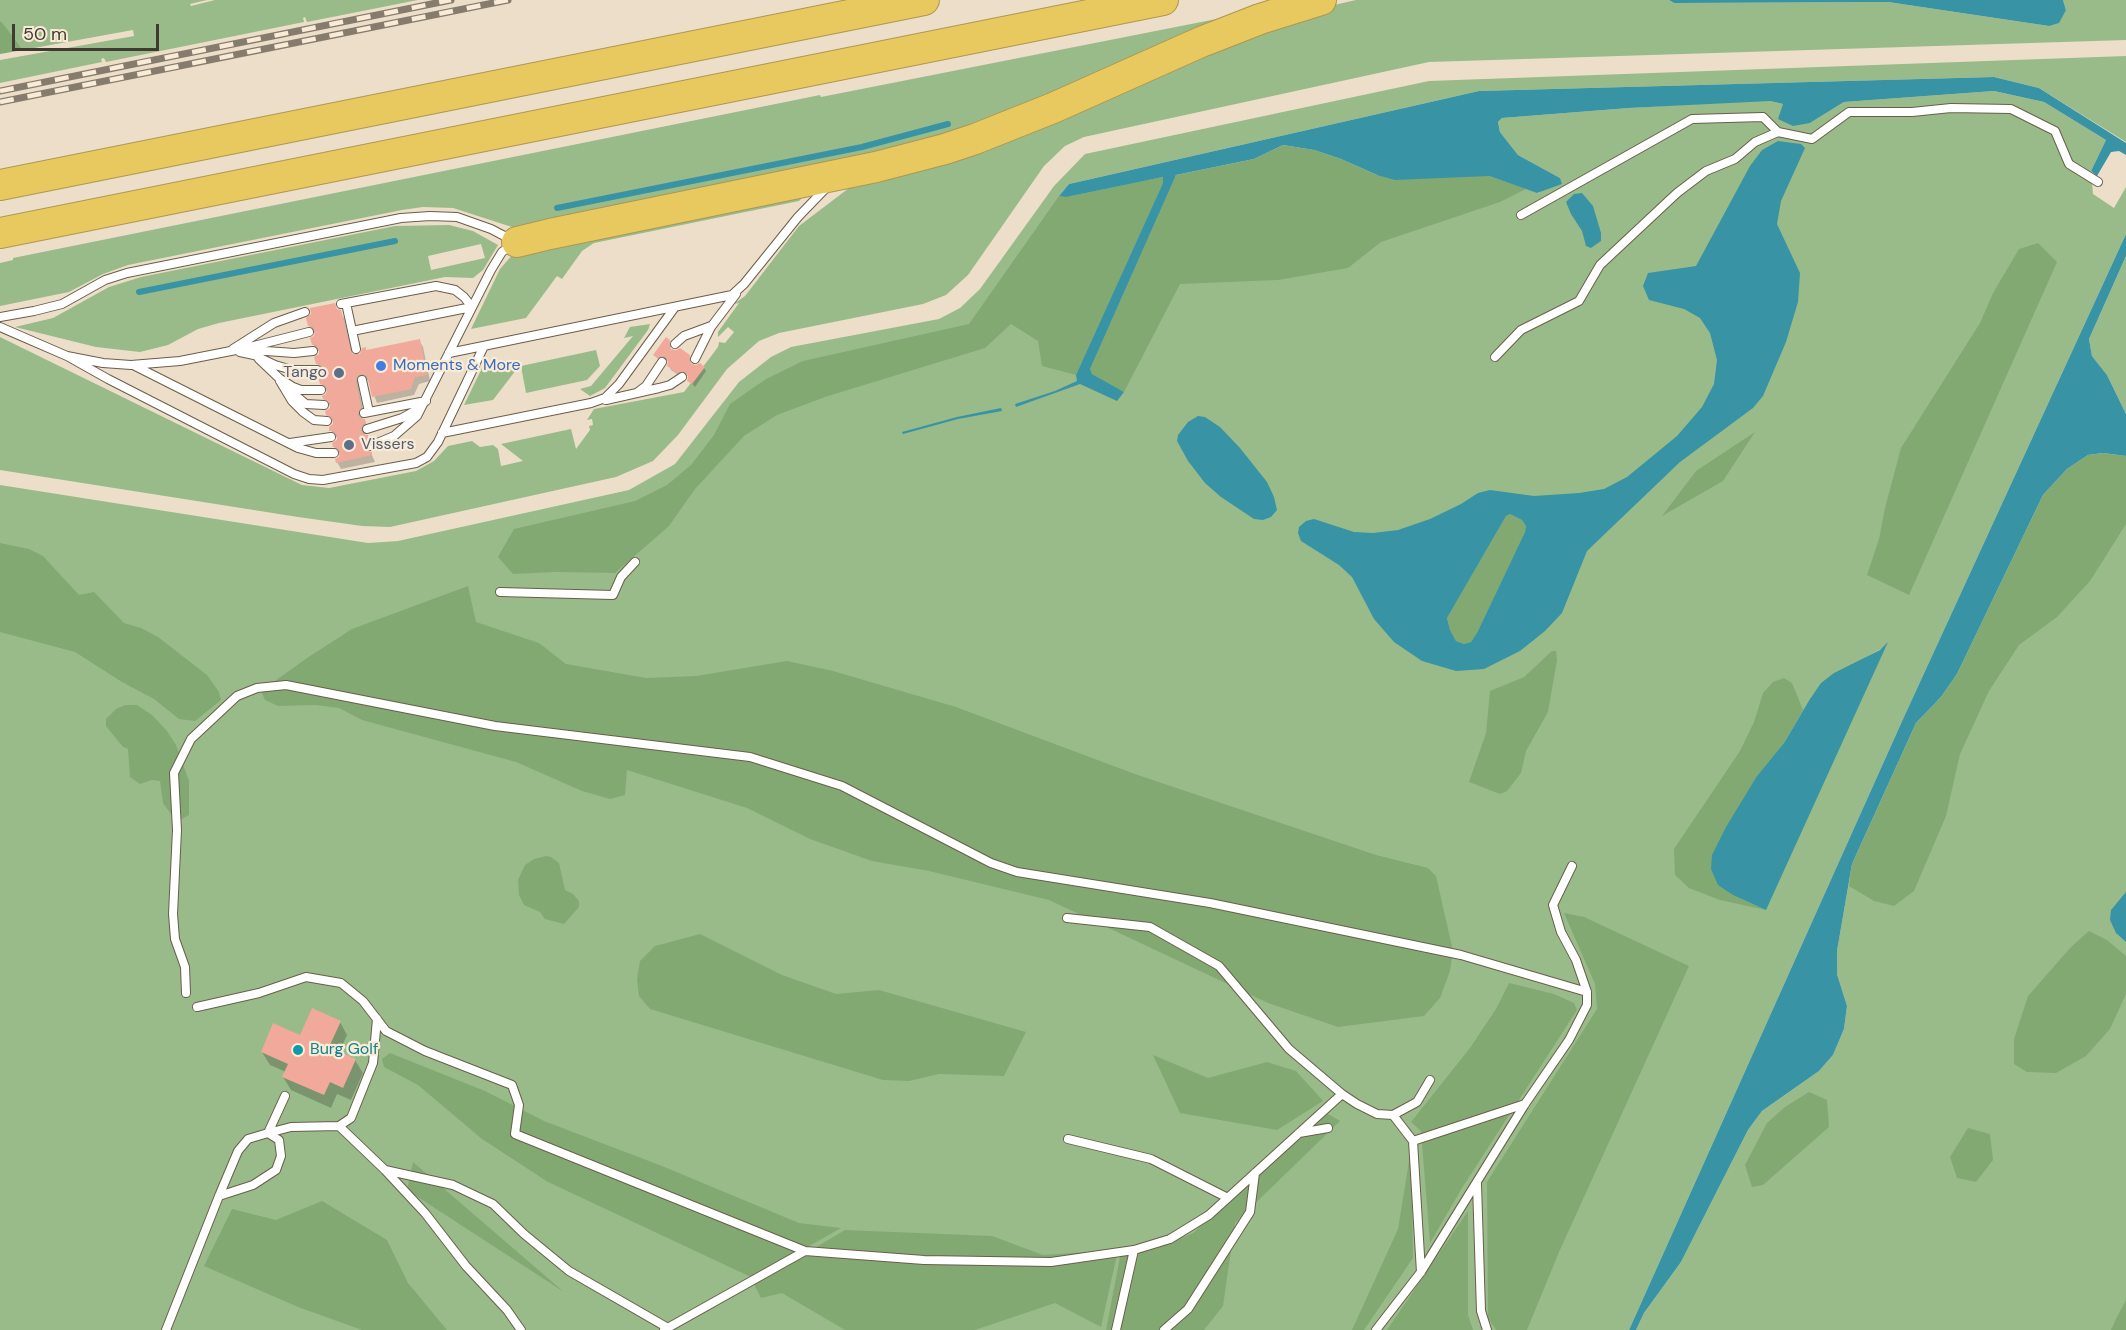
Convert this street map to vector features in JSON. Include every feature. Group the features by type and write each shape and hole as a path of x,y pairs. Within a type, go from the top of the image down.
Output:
{"highway":[{"path":"0,185 924,0"},
{"path":"0,233 1163,0"},
{"path":"517,242 902,161 975,139 1080,96 1201,42 1260,19 1321,0"}],"lane":[{"path":"1521,215 1692,119 1763,117 1778,132 1812,139 1849,112 1912,112 1952,108 2011,109 2055,131 2069,165 2098,182"},
{"path":"1495,357 1521,330 1579,301 1600,265 1677,193 1706,171 1735,159 1755,142 1778,132"},
{"path":"675,344 684,336 708,329 713,324 798,217 839,175"},
{"path":"0,317 62,303 105,280 134,271 401,218 457,217 491,229 517,242"},
{"path":"370,446 400,432 417,416 499,256 517,242"},
{"path":"449,353 729,296 744,284"},
{"path":"353,345 344,304 439,286 456,290 472,307"},
{"path":"349,326 472,307"},
{"path":"591,403 605,398 612,392 675,307"},
{"path":"224,353 274,323 305,312"},
{"path":"695,359 713,324"},
{"path":"0,327 68,356 108,379 294,474 309,479 323,480 416,463 430,454 484,346"},
{"path":"224,353 309,332"},
{"path":"224,353 246,350 294,353 313,351"},
{"path":"68,356 104,363 131,365 180,361 236,351 254,355 282,368 303,371 317,369"},
{"path":"254,355 302,401 312,405 324,405"},
{"path":"629,395 644,389 662,362"},
{"path":"131,365 309,452 334,453"},
{"path":"442,433 629,395 670,385 682,377"},
{"path":"279,378 301,390 321,390"},
{"path":"279,378 288,395 303,412 314,420 327,421"},
{"path":"360,381 366,413 426,401"},
{"path":"367,429 402,418 420,408 426,401"},
{"path":"284,441 300,442 331,437"},
{"path":"500,592 613,595 621,577 635,562"},
{"path":"186,993 185,967 175,939 173,914 177,830 174,773 191,739 237,696 257,687 286,685 495,726 750,757 842,786 991,863 1017,872 1210,903 1438,950 1587,992"},
{"path":"1376,1330 1421,1272 1525,1104 1569,1040 1587,1005 1587,992 1576,960 1561,932 1553,905 1572,866"},
{"path":"1067,918 1150,927 1219,966 1289,1049 1342,1094 1377,1114 1393,1115 1417,1102 1430,1080"},
{"path":"197,1007 259,993 306,977 341,983 363,1001 386,1031 425,1051 512,1085 519,1106 515,1134 806,1251 924,1260 1051,1262 1134,1250 1170,1239 1209,1215 1342,1094"},
{"path":"166,1330 238,1150 248,1139 268,1133 291,1127 339,1126 351,1118 374,1063 377,1019"},
{"path":"268,1133 285,1096"},
{"path":"1413,1141 1525,1104"},
{"path":"1393,1115 1413,1141 1421,1272"},
{"path":"339,1126 425,1213 466,1266 507,1310 521,1330"},
{"path":"1297,1134 1328,1128"},
{"path":"219,1196 252,1185 276,1170 282,1156 279,1140 268,1133"},
{"path":"1068,1139 1151,1159 1228,1198"},
{"path":"385,1170 453,1185 493,1204 524,1234 569,1271 666,1329 806,1251"},
{"path":"1164,1330 1188,1309 1250,1212 1255,1173"},
{"path":"1478,1183 1481,1311 1487,1330"},
{"path":"1116,1330 1134,1250"}],"green space":[{"path":"0,0 207,0 190,4 191,6 215,0 418,0 307,22 305,17 304,22 106,62 104,58 101,59 102,62 0,83 0,60 134,36 133,30 23,50 0,20"},
{"path":"1356,0 1669,0 1674,3 1888,2 2049,26 2066,10 2063,0 2126,0 2126,40 1429,62 1084,137 1065,146 1044,166 968,275 946,295 923,304 779,333 759,341 727,369 678,435 653,461 616,477 390,527 362,526 298,517 0,470 0,337 302,485 329,488 416,471 434,461 448,446 472,441 480,447 493,445 498,449 501,466 523,461 501,444 571,429 576,449 590,430 589,426 593,425 592,419 587,420 594,409 684,392 718,347 719,342 725,343 734,332 728,327 718,337 718,332 739,303 734,304 745,296 799,226 849,188 1334,5"},
{"path":"1262,10 963,136 515,228 453,208 423,207 402,210 128,265 103,274 69,292 0,306 0,263 13,260 13,258 820,95 821,97"},
{"path":"0,20 5,26 23,50 0,54"},
{"path":"2126,56 2126,142 2039,88 1994,77 1479,91 1069,184 1059,196 1163,177 1489,176 1538,193 1560,178 1518,155 1500,132 1498,122 1502,118 1751,101 1783,104 1810,123 1844,102 1994,91 2044,102 2106,140 2091,171 2093,194 2114,208 2126,187 2126,234 1903,719 1629,1330 0,1330 0,485 368,543 398,541 629,490 675,464 739,382 771,357 791,347 939,319 960,308 980,289 1054,186 1085,154 1429,81","holes":["1885,647 1784,743 1808,702 1859,661"]},
{"path":"1283,145 1314,150 1377,175 1489,176 1526,189 1500,202 1381,242 1348,268 1278,280 1180,284 1124,392 1092,374 1090,369 1176,175 1254,159"},
{"path":"1163,177 1163,183 1076,375 1042,366 1038,341 1011,324 985,348 825,397 777,415 744,436 695,489 669,526 615,573 513,574 498,557 514,529 635,501 667,485 691,465 714,435 730,404 766,379 803,361 969,324 1059,196 1066,197"},
{"path":"803,197 799,201 594,243 582,251 562,279 557,276 526,318 471,329 500,269 514,253"},
{"path":"449,225 473,231 498,245 483,270 473,278 445,277 219,323 198,329 168,345 140,352 96,347 15,327 53,318 109,287 141,277 395,226","holes":["481,244 485,258 431,270 428,256"]},
{"path":"2038,243 2057,262 1909,595 1867,575 1879,539 1901,448 1980,323 1993,293 2019,249"},
{"path":"2126,256 2126,414 2107,375 2092,356 2089,339"},
{"path":"650,324 648,330 605,388 590,396 580,389 591,386 633,336 624,338 630,327"},
{"path":"596,350 600,366 587,380 526,393 521,366"},
{"path":"509,360 516,370 493,400 464,405 484,364"},
{"path":"1755,432 1723,481 1662,516 1696,471"},
{"path":"2103,453 2126,456 2126,524 2090,581 2057,617 2019,645 1989,691 1960,754 1946,816 1914,891 1894,906 1874,901 1849,886 1852,864 1916,723 1941,697 1957,674 2043,495 2067,469 2088,455"},
{"path":"2126,456 2126,1330 1636,1330 1644,1313 1681,1262 1748,1130 1762,1111 1819,1071 1833,1055 1844,1029 1847,1006 1837,974 1837,951 1852,864"},
{"path":"1510,514 1522,520 1526,526 1525,532 1477,633 1471,642 1464,644 1456,641 1447,618 1506,516"},
{"path":"0,543 29,549 43,556 79,595 94,592 124,623 141,628 158,637 207,675 219,692 221,700 195,721 179,719 154,699 75,652 0,632"},
{"path":"468,586 476,622 539,643 566,664 646,678 696,676 787,661 833,671 956,707 1135,774 1376,855 1428,868 1436,876 1453,951 1450,971 1440,998 1424,1016 1338,1027 1268,1003 1049,900 929,871 872,861 810,839 747,808 627,770 625,795 610,799 582,791 516,762 362,720 339,708 316,705 278,706 265,700 261,691 352,629"},
{"path":"1552,651 1556,651 1557,660 1548,712 1526,751 1521,773 1507,791 1500,794 1469,782 1486,733 1490,691 1524,677"},
{"path":"1784,678 1792,683 1803,710 1784,743 1757,776 1733,895 1766,910 1720,900 1689,888 1675,875 1674,849 1740,751 1754,722 1763,693 1773,682"},
{"path":"125,705 137,705 152,715 176,745 189,781 189,815 182,819 176,821 163,803 160,781 152,780 140,784 130,777 128,749 123,747 106,726 106,719 116,709"},
{"path":"546,856 559,863 565,890 579,901 579,907 564,924 545,919 540,912 524,905 519,895 518,880 525,865 534,859"},
{"path":"1564,913 1584,917 1689,966 1559,1252 1527,1330 1496,1330 1488,1318 1487,1182 1597,1009 1595,984"},
{"path":"2089,931 2107,940 2126,956 2126,994 2110,1029 2086,1056 2056,1073 2027,1072 2014,1064 2014,1039 2028,996 2071,947"},
{"path":"700,934 782,975 836,994 879,990 1026,1032 1004,1076 939,1074 909,1081 883,1080 650,1009 639,996 637,979 640,961 655,946"},
{"path":"1509,983 1554,994 1574,1003 1577,1010 1462,1188 1430,1243 1421,1131 1411,1122 1470,1048 1496,1009"},
{"path":"390,1053 485,1091 544,1121 662,1166 799,1223 841,1228 753,1278 548,1182 482,1139 418,1085 384,1067 382,1059"},
{"path":"1153,1055 1208,1078 1267,1062 1296,1071 1323,1101 1277,1130 1180,1113"},
{"path":"1809,1092 1827,1100 1829,1127 1763,1185 1752,1187 1745,1165 1767,1123 1785,1107"},
{"path":"1326,1113 1340,1121 1235,1223 1223,1306 1204,1330 1106,1330 1120,1257 1160,1247 1193,1233"},
{"path":"1968,1128 1990,1134 1993,1160 1976,1182 1957,1178 1950,1157"},
{"path":"1411,1149 1413,1258 1364,1330 1352,1330 1398,1229"},
{"path":"413,1162 564,1292 407,1190"},
{"path":"322,1201 387,1240 408,1283 447,1330 362,1330 298,1307 204,1266 232,1209 276,1220"},
{"path":"1468,1211 1468,1315 1473,1330 1387,1330"},
{"path":"845,1230 992,1236 1043,1255 1118,1250 1101,1327 1055,1303 975,1330 845,1330 782,1293 761,1298 754,1284"},
{"path":"2126,1300 2126,1330 2111,1330 2116,1319"}],"water":[{"path":"1669,0 2063,0 2066,10 2059,23 2049,26 1888,2 1674,3"},
{"path":"1994,77 2039,88 2126,143 2126,155 2119,151 2111,152 2097,176 2091,171 2106,140 2044,102 1994,91 1844,102 1810,123 1793,126 1778,119 1783,104 1770,101 1629,108 1502,118 1498,122 1500,132 1518,155 1560,178 1562,184 1537,193 1489,176 1395,180 1314,150 1283,145 1254,159 1176,175 1090,369 1092,374 1124,392 1117,401 1080,384 1016,407 1015,404 1077,381 1076,375 1163,183 1163,177 1066,197 1059,196 1069,184 1479,91"},
{"path":"1778,141 1801,144 1805,148 1781,201 1777,224 1800,273 1798,302 1786,342 1763,396 1753,408 1680,462 1587,551 1562,613 1545,631 1520,651 1484,669 1456,671 1422,661 1394,642 1374,619 1352,577 1339,565 1301,541 1298,533 1299,527 1306,521 1314,519 1354,532 1373,533 1398,530 1430,519 1478,493 1490,490 1534,496 1579,493 1604,489 1627,477 1677,436 1702,407 1714,384 1717,360 1710,333 1700,318 1684,309 1649,300 1643,286 1648,273 1696,266 1750,166 1762,150","holes":["1510,514 1522,520 1526,526 1525,532 1477,633 1471,642 1464,644 1456,641 1447,618 1506,516"]},
{"path":"1582,193 1593,206 1601,233 1601,241 1591,248 1586,246 1582,231 1566,202 1574,194"},
{"path":"2126,234 2126,256 2089,339 2092,356 2107,375 2126,414 2126,456 2103,453 2088,455 2067,469 2043,495 1957,674 1941,697 1916,723 1852,864 1837,951 1837,974 1847,1006 1844,1029 1833,1055 1819,1071 1762,1111 1748,1130 1681,1262 1644,1313 1636,1330 1629,1330 1903,719"},
{"path":"1001,408 1002,411 958,419 903,434 902,432 957,417"},
{"path":"1198,416 1205,417 1220,427 1267,482 1277,510 1271,517 1263,520 1254,519 1221,497 1205,483 1188,461 1177,441 1178,435 1188,422"},
{"path":"1888,642 1766,910 1733,895 1718,885 1711,869 1712,855 1757,776 1784,743 1821,683 1834,673 1880,650"},
{"path":"2126,892 2126,942 2116,933 2110,920 2111,910"}],"building":[{"path":"335,303 337,309 341,310 352,354 360,354 362,348 366,347 366,350 420,339 427,375 415,377 411,389 372,397 367,376 363,374 357,376 361,407 358,414 360,418 365,419 366,423 362,425 361,430 363,434 368,435 369,439 364,448 372,452 372,455 336,463 335,459 339,457 340,452 338,448 333,447 332,443 337,440 337,436 334,431 329,431 333,419 326,415 325,411 330,408 330,403 322,396 326,394 327,389 325,385 320,384 318,376 322,374 323,369 321,365 316,364 314,357 319,354 319,350 316,345 312,345 310,338 314,336 315,331 313,327 308,326 306,318 311,314 310,308"},
{"path":"666,337 670,340 671,349 680,348 690,355 689,360 692,364 700,363 705,367 692,384 687,381 688,376 685,372 677,373 667,366 666,357 657,358 653,355"},
{"name":"Burg Golf","path":"312,1008 341,1021 329,1047 356,1059 343,1088 330,1082 324,1095 282,1077 288,1064 261,1052 273,1023 300,1035"}],"waterway":[{"path":"557,208 862,147 948,124"},
{"path":"139,292 395,241"}],"railway":[{"path":"0,91 451,0"},
{"path":"0,102 508,0"}],"place":[{"name":"Moments & More","path":"381,366"},
{"name":"Tango","path":"339,373"},
{"name":"Vissers","path":"349,445"},
{"name":"Burg Golf","path":"298,1050"}]}
